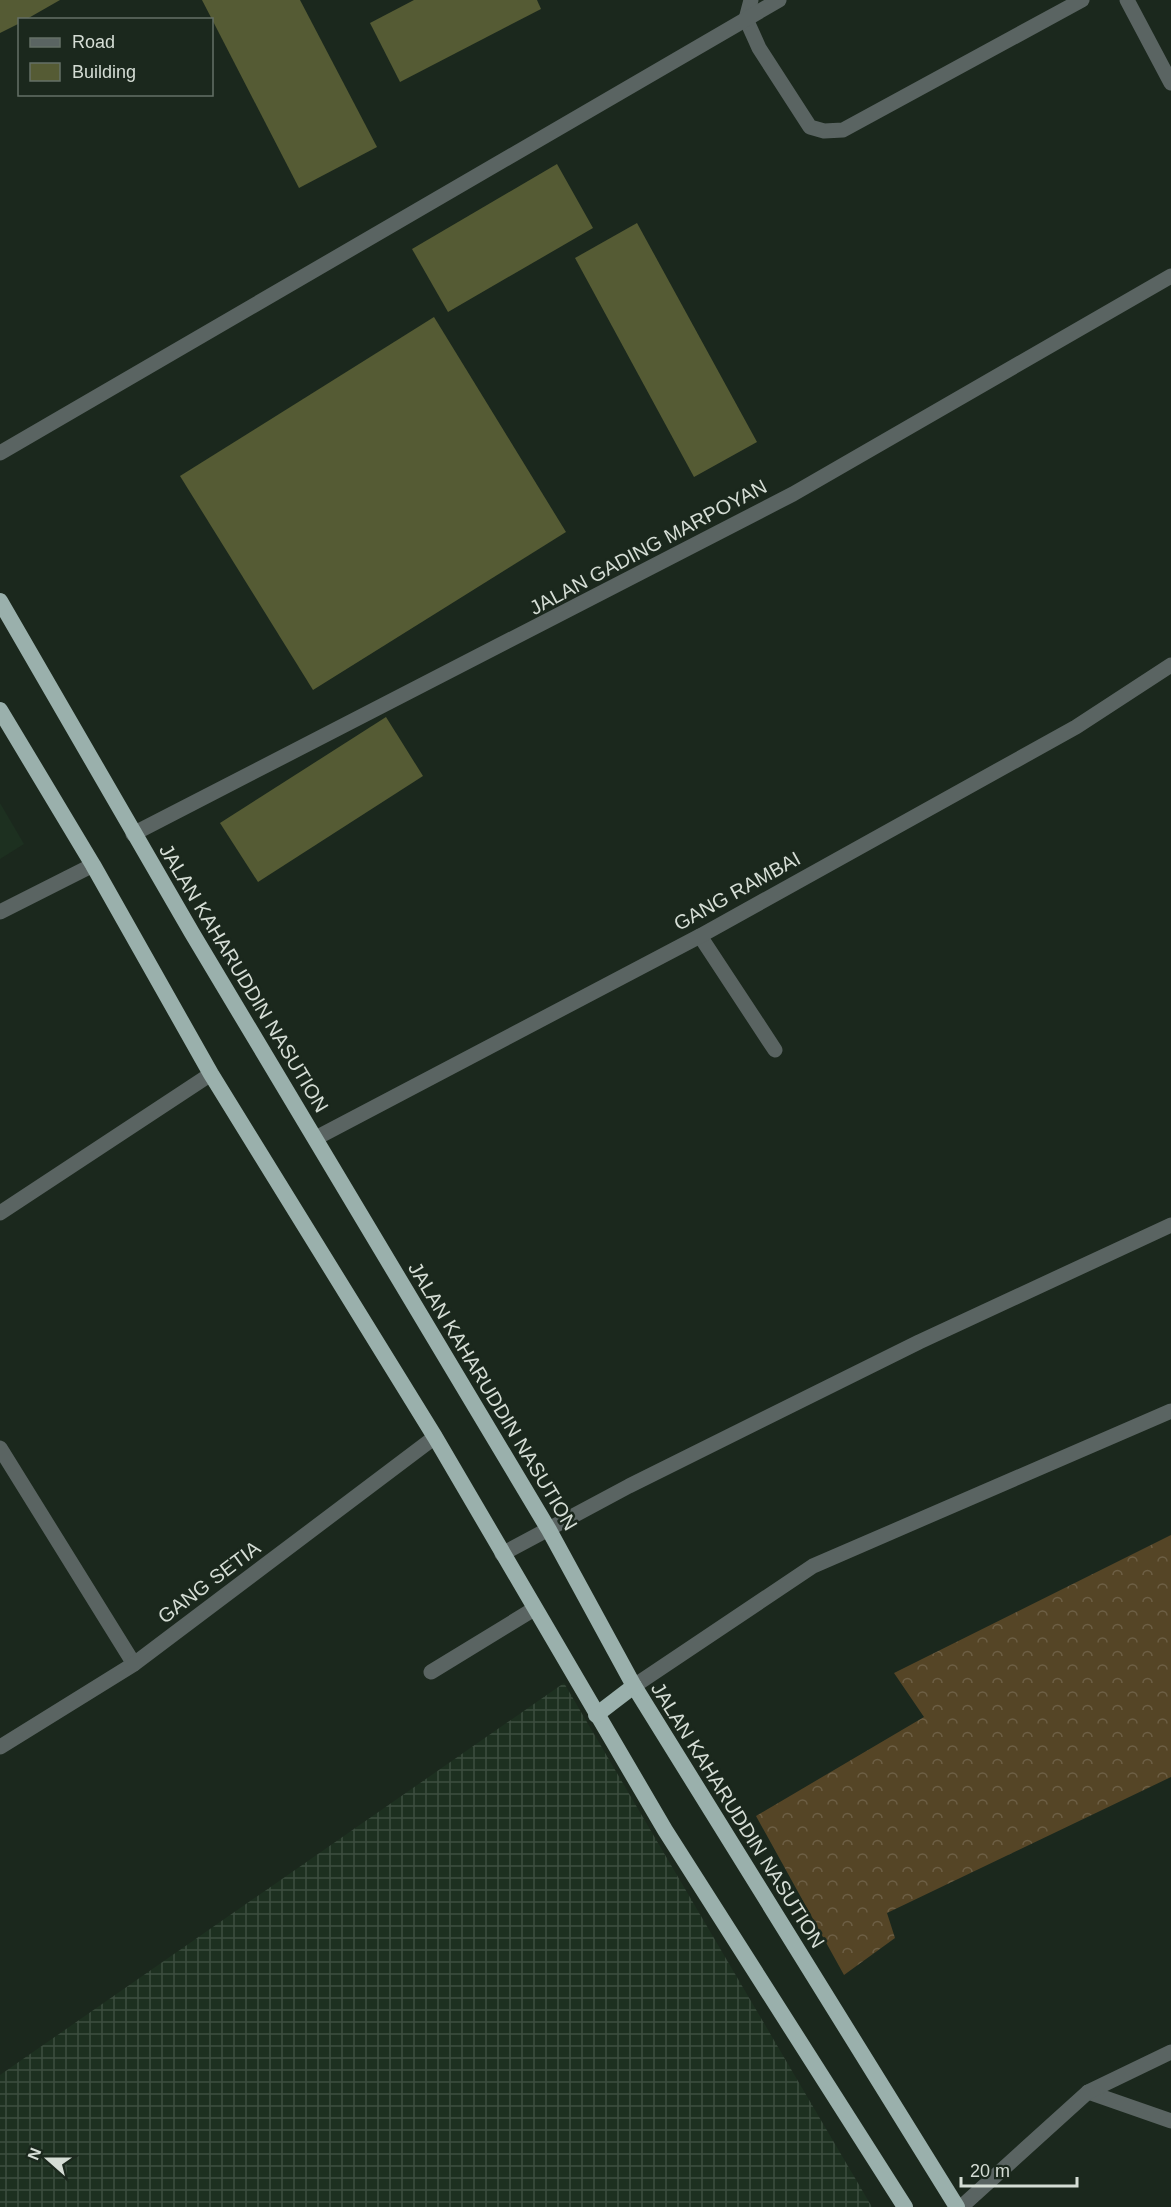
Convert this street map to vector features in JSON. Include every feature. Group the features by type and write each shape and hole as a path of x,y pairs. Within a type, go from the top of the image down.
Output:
{"highway":[{"name":"JALAN KAHARUDDIN NASUTION","path":"0,601 133,834 316,1138 447,1363 549,1530 634,1686 959,2207"},
{"path":"0,710 93,865 211,1074 435,1437 665,1830 905,2207"},
{"path":"596,1715 634,1686"}],"street":[{"path":"751,0 747,19 759,48 810,127 824,131 843,130 1082,0"},
{"path":"0,453 779,0"},
{"path":"1127,0 1171,83"},
{"name":"JALAN GADING MARPOYAN","path":"133,834 529,633 793,494 1171,276"},
{"name":"GANG RAMBAI","path":"316,1138 700,936 1076,727 1171,665"},
{"path":"0,912 93,865"},
{"path":"700,936 775,1050"},
{"path":"0,1213 211,1074"},
{"path":"502,1554 629,1486 919,1342 1171,1225"},
{"path":"634,1686 813,1566 1171,1411"},
{"name":"GANG SETIA","path":"0,1747 134,1664 435,1437"},
{"path":"0,1448 134,1664"},
{"path":"431,1672 534,1609"},
{"path":"959,2207 1088,2092 1171,2052"},
{"path":"1088,2092 1171,2121"}],"shaded area":[{"path":"0,803 24,844 0,859"},
{"path":"564,1683 872,2207 0,2207 0,2075"}],"green space":[{"path":"1171,1535 1171,1777 887,1913 895,1938 844,1975 756,1816 924,1717 894,1673"}],"building":[{"path":"0,0 60,0 28,18 18,18 18,24 0,33"},
{"path":"202,0 300,0 377,147 299,188"},
{"path":"414,0 537,0 541,9 400,82 370,23"},
{"path":"557,164 593,228 448,312 412,249"},
{"path":"637,223 757,442 694,477 575,258"},
{"path":"434,317 566,532 313,690 180,476"},
{"path":"386,717 423,776 258,882 220,823"}]}
